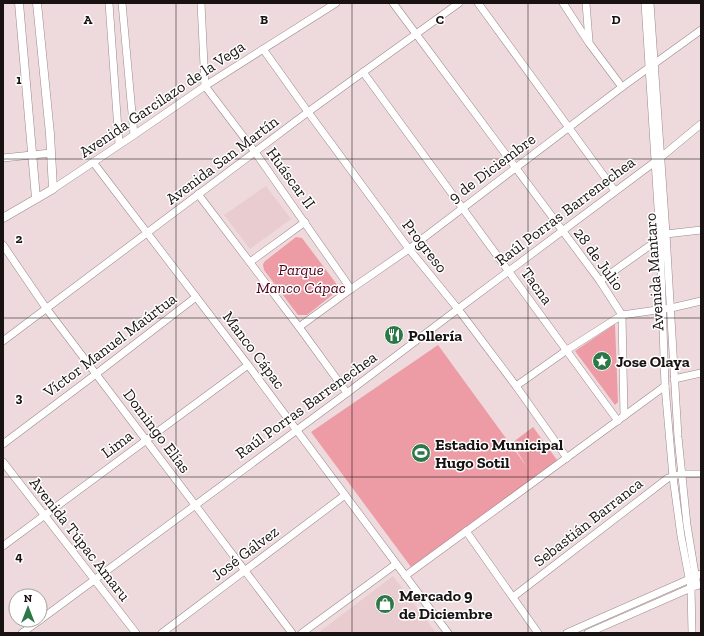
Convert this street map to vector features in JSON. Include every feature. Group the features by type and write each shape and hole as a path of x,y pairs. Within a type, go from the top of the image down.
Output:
{"street":[{"path":"18,3 36,198"},
{"path":"37,3 53,189"},
{"path":"109,3 119,144"},
{"path":"122,3 134,135"},
{"path":"201,3 205,86"},
{"name":"Avenida Garcilazo de la Vega","path":"3,218 53,189 205,86 336,3"},
{"name":"28 de Julio","path":"393,3 562,232 600,281 622,315 624,416"},
{"name":"Avenida San Martín","path":"3,341 308,112 459,3"},
{"path":"478,3 615,191"},
{"path":"563,3 589,43 622,87"},
{"path":"586,3 589,43"},
{"path":"567,633 695,577 681,536 673,477 665,386 657,160 651,65 645,3"},
{"path":"650,3 651,65"},
{"name":"9 de Diciembre","path":"299,327 409,249 569,129 651,65 701,30"},
{"name":"Progreso","path":"264,49 308,112 409,249 458,309 516,386 567,458"},
{"path":"113,66 128,64"},
{"name":"Tacna","path":"363,72 618,421"},
{"name":"Huáscar II","path":"205,86 255,152 351,289"},
{"name":"Raúl Porras Barrenechea","path":"48,614 348,393 657,160 701,124"},
{"path":"3,158 51,153"},
{"name":"Avenida Mantaro","path":"657,160 666,234 681,474 696,586 692,633"},
{"name":"Manco Cápac","path":"93,162 297,430 448,633"},
{"path":"198,194 348,393"},
{"path":"250,262 305,222"},
{"path":"600,281 666,234 701,230"},
{"name":"Domingo Elías","path":"3,245 46,308 246,570 292,633"},
{"name":"Víctor Manuel Maúrtua","path":"3,444 196,297"},
{"path":"516,386 566,350 622,315 671,308 701,301"},
{"name":"Lima","path":"3,546 248,365"},
{"path":"674,379 701,373"},
{"path":"405,576 665,386"},
{"name":"Avenida Túpac Amaru","path":"3,462 136,633"},
{"path":"681,474 701,474"},
{"name":"Sebastián Barranca","path":"513,597 668,478 681,474"},
{"name":"José Gálvez","path":"162,633 345,495"},
{"path":"466,531 538,633"},
{"path":"302,633 396,564"},
{"path":"588,633 696,586"}],"shaded area":[{"path":"266,186 291,219 250,249 224,215"},
{"name":"Mercado 9 de Diciembre","path":"393,576 436,633 318,633"}],"green space":[{"name":"Parque Manco Cápac","path":"296,237 302,238 338,286 336,292 307,315 298,315 264,270 263,265 264,262"},
{"path":"615,324 618,402 615,405 575,351"},
{"name":"Estadio Municipal Hugo Sotil","path":"438,345 527,467 512,443 533,427 557,460 535,478 411,567 311,432"}],"place":[{"name":"Pollería","path":"394,335"},
{"name":"Jose Olaya","path":"602,361"},
{"name":"Estadio Municipal Hugo Sotil","path":"421,453"},
{"name":"Mercado 9 de Diciembre","path":"385,604"}]}
